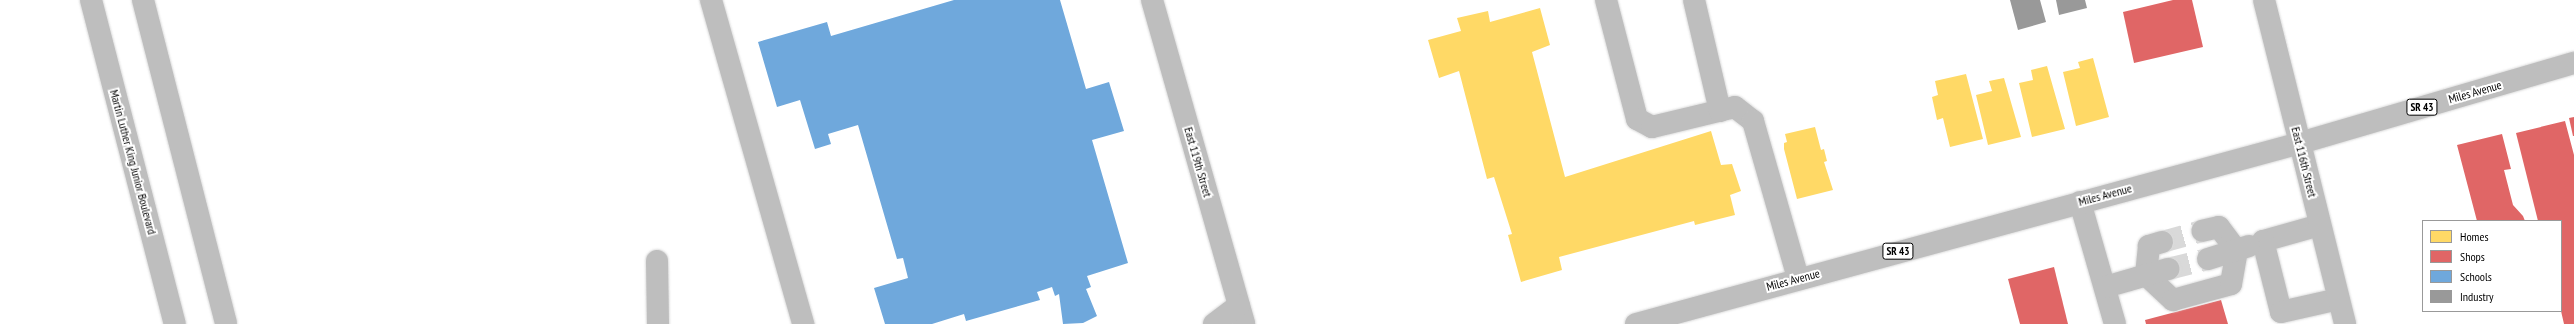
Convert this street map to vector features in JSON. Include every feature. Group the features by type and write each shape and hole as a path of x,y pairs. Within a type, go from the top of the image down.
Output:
{"main road":[{"name":"Martin Luther King Junior Boulevard","path":"91,0 175,324"},
{"path":"143,0 226,324"},
{"path":"711,0 803,324"},
{"name":"East 119th Street","path":"1152,0 1241,315"},
{"path":"1606,0 1637,119 1652,127 1735,107 1753,121 1798,278"},
{"path":"1694,0 1720,111"},
{"name":"East 116th Street","path":"2264,0 2345,324"},
{"name":"Miles Avenue","path":"1636,324 1798,278 2300,143 2574,63"},
{"path":"2080,202 2115,324"},
{"path":"2208,259 2263,241 2320,225"},
{"path":"2146,275 2173,300 2231,284 2237,250 2219,227 2202,231"},
{"path":"2263,241 2281,312 2338,299"},
{"path":"2146,275 2149,246 2162,242"},
{"path":"657,261 658,324"},
{"path":"2105,286 2168,269"},
{"path":"1214,324 1241,315"}],"building: Homes":[{"path":"1540,8 1550,45 1532,52 1565,177 1711,131 1721,165 1732,164 1741,191 1730,195 1735,215 1695,225 1694,221 1559,257 1562,270 1521,282 1508,235 1512,234 1494,177 1487,179 1459,71 1439,78 1428,40 1461,31 1457,18 1488,11 1490,22"},
{"path":"2093,58 2109,117 2076,126 2063,72 2080,68 2078,62"},
{"path":"2047,66 2065,129 2032,137 2019,83 2033,80 2031,70"},
{"path":"1966,74 1983,139 1950,147 1943,118 1937,120 1932,97 1938,95 1935,81"},
{"path":"2004,78 2021,137 1988,145 1976,95 1992,91 1989,81"},
{"path":"1815,127 1821,150 1824,149 1827,161 1824,162 1833,190 1797,199 1784,149 1784,143 1787,142 1785,134"}],"building: Shops":[{"path":"2173,0 2192,0 2203,47 2134,63 2123,12"},
{"path":"2574,117 2574,136 2573,136 2569,118"},
{"path":"2565,121 2574,155 2574,324 2564,324 2561,312 2562,220 2538,220 2516,133"},
{"path":"2502,134 2511,169 2504,170 2513,205 2525,220 2477,220 2457,145"},
{"path":"2054,267 2068,324 2020,324 2008,279"},
{"path":"2221,300 2228,324 2146,324 2145,320"}],"building: Schools":[{"path":"954,0 1060,0 1086,89 1109,82 1124,131 1092,140 1128,263 1087,276 1091,287 1086,289 1097,316 1083,323 1063,324 1059,294 1055,296 1052,287 1037,292 1040,300 966,321 964,314 932,324 885,324 874,288 908,278 903,258 897,259 858,125 828,134 831,144 815,149 800,100 777,107 758,42 827,22 831,36"}],"building: Industry":[{"path":"2010,0 2040,0 2046,22 2018,30"},
{"path":"2056,0 2085,0 2087,8 2059,15"}],"tunnel":[{"path":"2162,242 2202,231"},
{"path":"2168,269 2208,259"}]}
